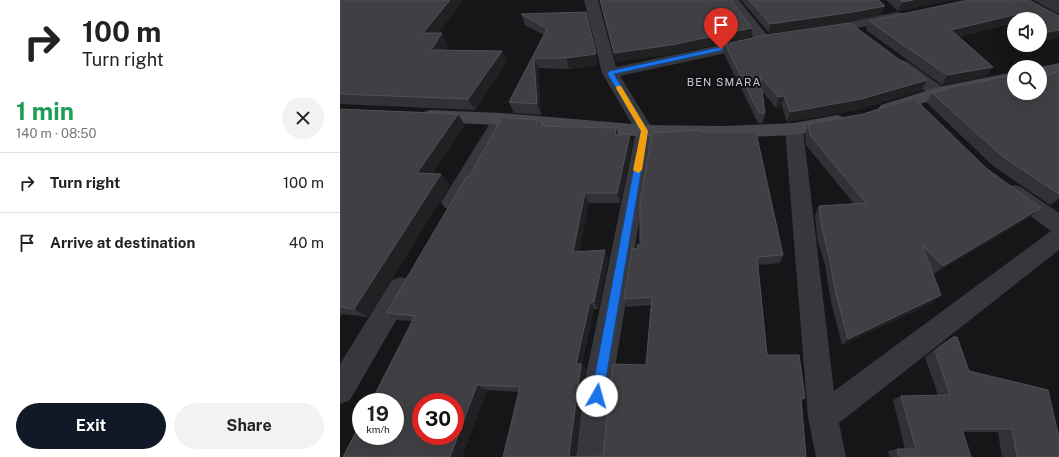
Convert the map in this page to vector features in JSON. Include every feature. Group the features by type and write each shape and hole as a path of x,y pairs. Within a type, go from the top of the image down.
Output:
{"main road":[{"path":"1047,71 1059,68"},
{"path":"872,113 938,92 1007,79"},
{"path":"417,115 501,119 645,131 725,132 794,129 851,119"}],"street":[{"path":"591,0 610,73 645,131 599,380 591,457"},
{"path":"732,0 764,40"},
{"path":"880,4 894,17"},
{"path":"811,32 850,27 909,14"},
{"path":"850,27 862,36"},
{"path":"610,73 780,37"},
{"path":"888,54 938,92"},
{"path":"912,101 929,118"},
{"path":"441,220 501,119"},
{"path":"794,129 823,417 831,457"},
{"path":"998,181 1059,225"},
{"path":"823,417 1059,238"},
{"path":"340,390 413,268"}],"building":[{"path":"340,0 450,0 423,33 442,33 431,50 502,51 468,99 340,94"},
{"path":"600,0 731,0 752,28 671,45 614,53"},
{"path":"749,0 879,0 885,6 770,24"},
{"path":"900,0 913,0 902,2"},
{"path":"968,0 1029,0 1059,16 1059,30 1047,32 1047,12 1007,12 1007,17 951,30 993,67 947,75 869,21"},
{"path":"586,12 596,54 566,58 534,58 537,104 509,102 547,29 521,14"},
{"path":"850,23 927,80 861,99 790,112 784,96 778,97 760,76 765,113 759,113 725,44 766,35"},
{"path":"1059,71 1059,194 1002,156 932,93 948,88 1007,76 1007,100 1047,100 1047,76"},
{"path":"914,98 986,168 1041,208 943,266 922,245 941,295 848,339 836,294 822,229 819,206 866,203 810,135 808,124 863,114"},
{"path":"340,109 458,114 417,173 441,174 354,309 340,307"},
{"path":"502,117 538,120 538,126 616,128 615,135 630,134 617,193 585,193 573,252 605,250 594,302 590,302 576,364 581,364 569,455 570,457 503,457 520,387 477,385 464,420 464,393 412,393 412,445 454,445 450,457 343,457 352,440 352,445 404,445 404,393 376,393 415,316 386,313 467,176 470,176"},
{"path":"701,130 701,132 756,132 783,255 757,257 767,355 799,355 805,398 801,398 806,457 570,457 603,456 613,364 646,365 652,297 624,299 632,249 638,248 637,245 640,245 640,203 652,133"},
{"path":"953,337 957,337 969,371 1048,390 1059,438 1059,457 1017,457 1012,429 962,429 971,457 899,457 897,449 916,449 901,396 950,395 935,351"}],"slow traffic":[{"path":"619,88 645,131 638,170"}],"district":[{"name":"BEN SMARA","path":"724,82"}],"route":[{"path":"597,396 645,131 610,73 721,49"}]}
